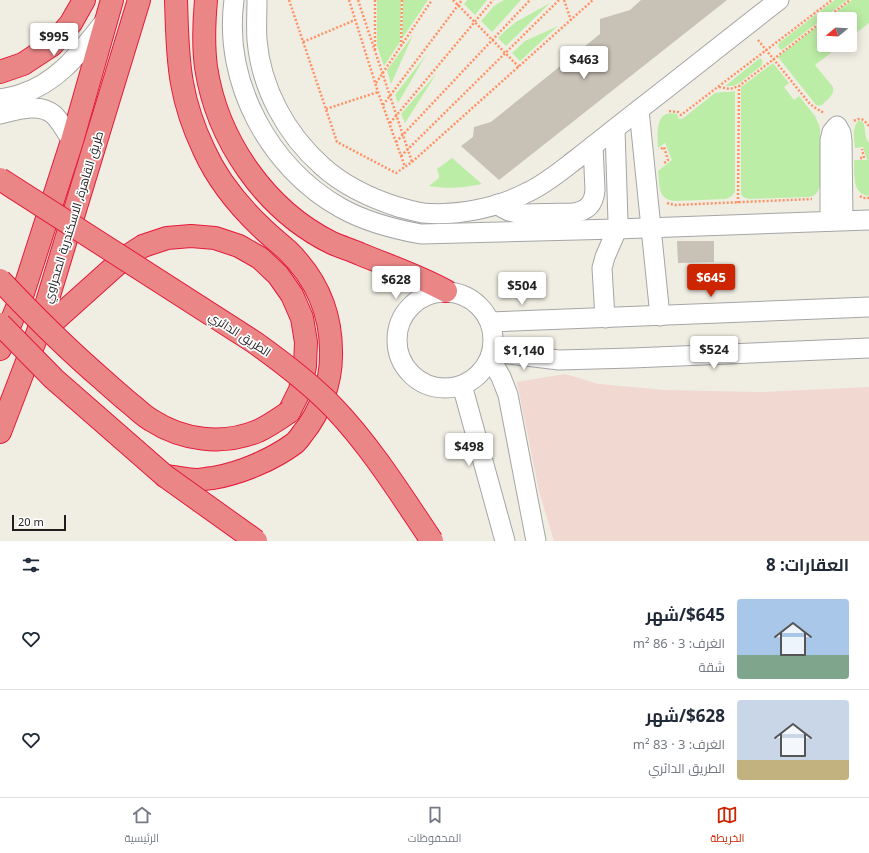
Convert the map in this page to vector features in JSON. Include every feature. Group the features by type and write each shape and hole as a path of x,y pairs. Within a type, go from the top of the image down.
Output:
{"highway":[{"path":"0,72 23,64 52,45 71,22 84,0"},
{"name":"طريق القاهرة, الاسكندرية الصحراوي","path":"0,432 36,338 139,0"},
{"path":"165,476 198,480 240,471 260,463 296,442 307,428 324,397 331,362 330,327 319,293 313,283 300,264 288,251 244,210 229,192 204,151 195,129 182,84 179,60 176,0"},
{"path":"206,0 204,45 211,89 217,111 236,151 262,188 295,219 332,243 421,278 446,291"},
{"name":"طريق القاهرة, الاسكندرية الصحراوي","path":"0,349 22,293 72,141 110,9"},
{"name":"الطريق الدائري","path":"0,179 254,342 282,362 334,407 356,433 377,460 432,541"},
{"path":"0,280 37,319 84,364 149,420 165,429 183,436 221,440 239,437 274,423 289,412 300,390 305,366 306,342 302,318 292,295 278,275 260,258 239,246 215,238 191,236 167,238 143,246 123,259 36,338"},
{"path":"0,324 54,379 165,476 256,541"}],"street":[{"path":"234,0 233,31 239,74 253,114 264,133 290,168 316,191 340,207 359,217 380,225 421,234 869,220"},
{"path":"257,0 257,41 269,90 274,103 297,139 311,156 344,183 382,202 422,213 460,212 479,209 528,193 593,146 779,0"},
{"path":"0,99 21,94 41,86 56,76 72,62 110,9"},
{"path":"0,114 35,108 48,112 54,115 72,141"},
{"path":"639,110 660,316"},
{"path":"837,126 841,133 842,140 837,221 830,198 830,140 832,132 837,126"},
{"path":"605,318 602,268 617,229 618,215 615,129"},
{"path":"498,204 509,211 521,214 580,212 591,203 594,197 593,146"},
{"path":"446,291 456,292 465,296 480,306 490,322 493,337 491,355 483,370 474,379 462,385 444,388 425,384 410,372 400,356 397,338 401,320 409,308 428,294 446,291"},
{"path":"490,322 869,307"},
{"path":"491,355 559,360 869,348"},
{"path":"491,355 508,395 536,541"},
{"path":"462,385 505,541"}],"path":[{"path":"289,0 337,142 396,173 412,162 593,0"},
{"path":"349,0 378,92 405,167"},
{"path":"358,0 412,162"},
{"path":"375,0 375,52"},
{"path":"400,47 402,0"},
{"path":"376,83 432,0"},
{"path":"453,0 519,67"},
{"path":"383,106 462,0"},
{"path":"390,124 492,0"},
{"path":"396,142 530,0"},
{"path":"401,156 559,0"},
{"path":"564,0 571,20"},
{"path":"664,113 674,111 681,115 832,0"},
{"path":"834,12 850,0"},
{"path":"303,42 355,20"},
{"path":"719,87 730,89 739,86 817,25"},
{"path":"746,26 810,104 816,110 830,115"},
{"path":"738,203 739,86"},
{"path":"326,109 378,92"},
{"path":"664,202 669,205 675,205 830,198"}],"shaded area":[{"path":"565,374 599,384 665,390 760,392 869,387 869,541 554,541 539,491 517,382"}],"green space":[{"path":"377,0 401,0 400,42 384,66 377,46"},
{"path":"403,0 428,0 402,39"},
{"path":"467,0 487,0 475,15 464,4"},
{"path":"504,0 521,0 492,32 481,21 494,6"},
{"path":"835,0 847,0 831,12 819,12"},
{"path":"852,0 869,0 869,23 857,32 857,12 836,12"},
{"path":"550,3 506,46 498,38 516,22"},
{"path":"817,14 817,23 781,50 778,47 779,43"},
{"path":"558,26 520,61 512,53 525,41"},
{"path":"817,26 817,52 832,52 815,65 833,87 832,94 822,105 816,105 778,57"},
{"path":"413,35 391,84 387,70"},
{"path":"426,55 398,103 395,95"},
{"path":"760,58 762,60 761,66 738,84 733,86 725,86"},
{"path":"773,63 789,83 784,87 794,100 799,96 815,116 819,125 821,182 818,191 815,195 810,197 749,199 743,197 741,194 741,87"},
{"path":"436,74 405,123 401,114"},
{"path":"735,91 735,192 732,196 726,199 676,201 665,198 662,195 658,171 672,160 665,143 658,148 658,130 661,119 664,115 670,113 677,114 679,119 682,119 715,93"},
{"path":"858,121 861,121 864,124 866,138 869,143 869,196 859,191 854,177 854,160 867,160 863,147 855,148 854,131"},
{"path":"452,158 482,184 456,188 429,186 439,178 437,169"}],"building":[{"path":"641,0 727,0 499,180 461,146 473,137 474,127 491,122 600,34 600,19 630,10"},
{"path":"677,241 714,241 714,262 678,263"}]}
